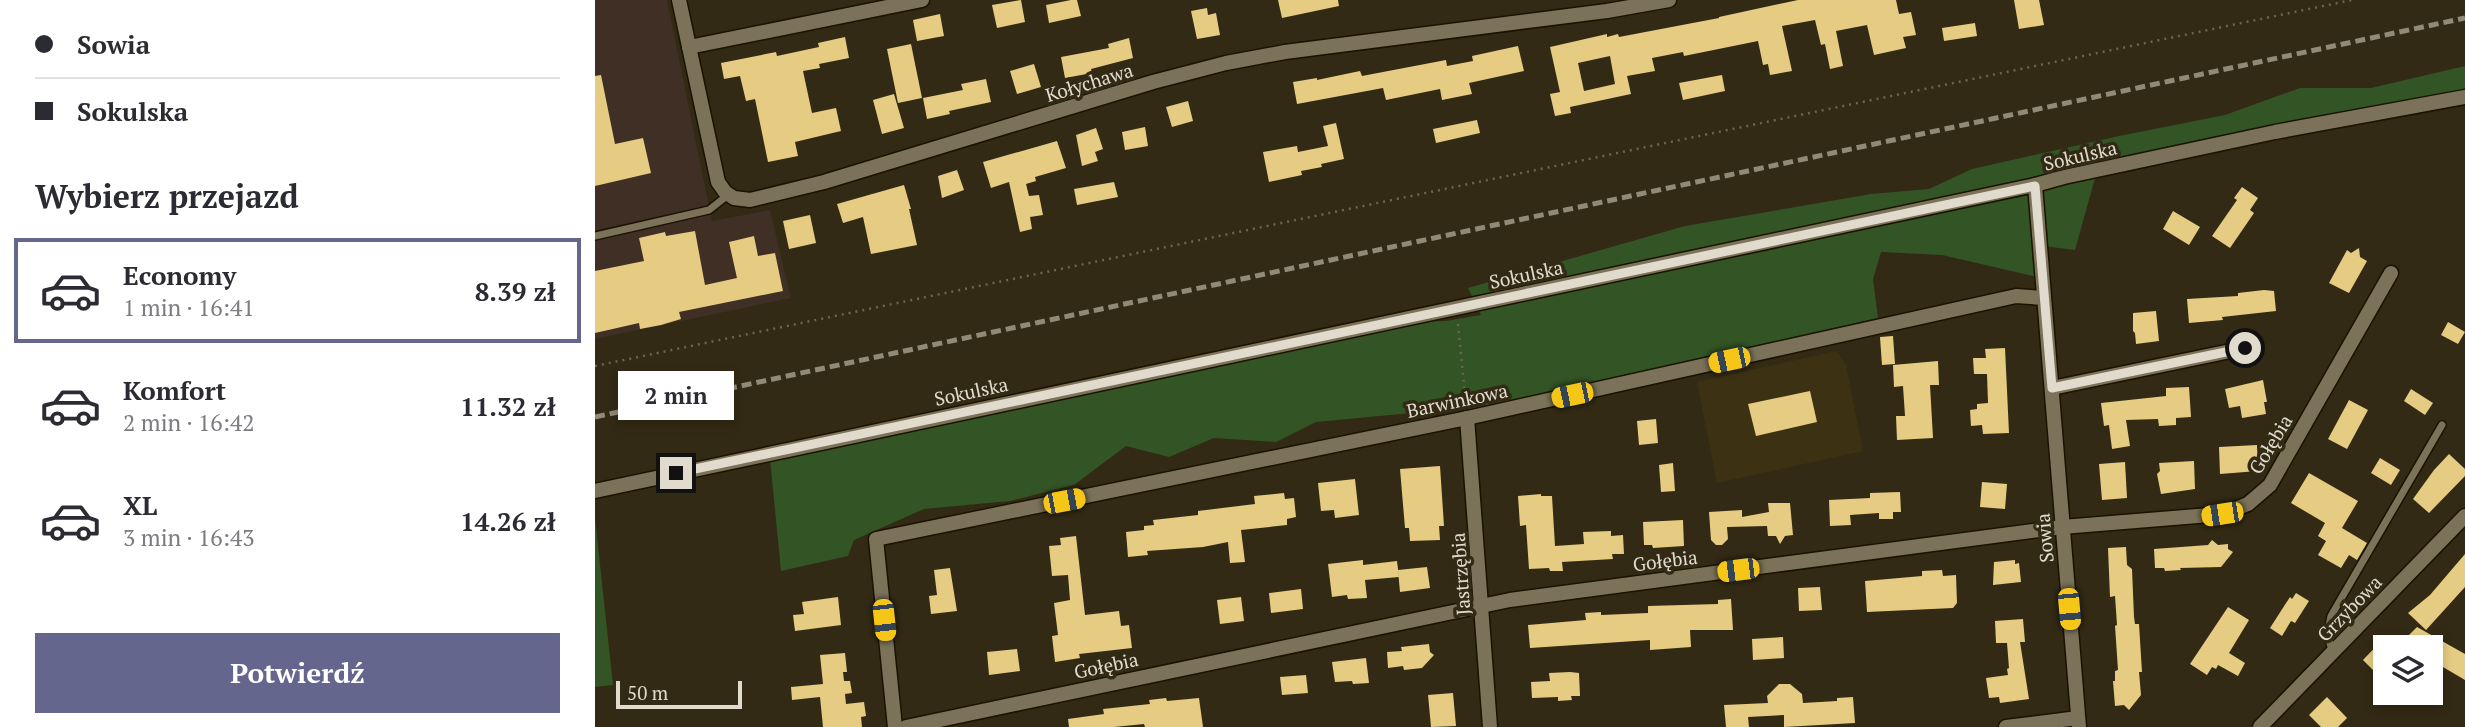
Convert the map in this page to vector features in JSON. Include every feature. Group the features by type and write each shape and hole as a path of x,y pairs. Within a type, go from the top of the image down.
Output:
{"street":[{"path":"680,0 716,176 729,195"},
{"path":"689,47 922,0"},
{"name":"Kołychawa","path":"729,195 740,200 750,200 824,182 1153,82 1226,63 1286,52 1585,14 1669,0"},
{"name":"Sokulska","path":"595,491 2035,186 2064,177 2275,132 2465,97"},
{"name":"Sowia","path":"2035,186 2078,722"},
{"name":"Gołębia","path":"906,727 1510,600 2062,527 2222,514 2238,510 2258,498 2270,485 2391,273"},
{"name":"Barwinkowa","path":"895,727 876,539 1467,418 2016,296 2044,298"},
{"path":"2052,388 2245,348"},
{"name":"Jastrzębia","path":"1467,418 1490,727"},
{"name":"Grzybowa","path":"2260,727 2465,516"},
{"path":"2006,727 2078,722"}],"lane":[{"path":"595,236 709,210 729,195"},
{"path":"2333,652 2327,635 2331,616 2442,425"}],"path":[{"path":"595,366 2352,0"},
{"path":"1457,308 1467,418"}],"shaded area":[{"path":"595,0 667,0 712,221 770,210 791,298 595,339"},
{"path":"1837,351 1846,365 1863,451 1717,483 1697,382"}],"green space":[{"path":"2465,66 2465,90 2172,148 2095,178 2075,250 2035,245 2037,277 1942,255 1881,252 1873,279 1878,318 1472,409 1316,422 1276,442 1214,438 1169,457 1126,446 1074,485 1010,501 924,509 854,540 848,556 781,571 770,459 1410,322 1446,321 1481,315 1468,288 1685,226 1871,194 1929,189 1972,169 2225,115 2300,88 2371,88"},
{"path":"595,518 613,685 595,687"}],"building":[{"path":"1021,0 1025,22 997,28 992,5"},
{"path":"1077,0 1081,16 1049,23 1046,5"},
{"path":"1278,0 1338,0 1339,6 1282,18"},
{"path":"1798,0 1896,0 1899,14 1911,12 1916,35 1903,37 1906,48 1874,55 1867,25 1836,31 1843,66 1830,69 1825,44 1821,45 1815,20 1782,26 1792,71 1770,75 1768,64 1763,65 1758,41 1684,56 1683,52 1652,58 1655,71 1627,76 1631,94 1570,107 1571,113 1555,116 1550,94 1560,92 1550,47 1607,34 1607,37 1618,34 1619,37","holes":["1610,56 1615,84 1584,91 1578,63"]},
{"path":"2014,0 2039,0 2044,25 2019,29"},
{"path":"1207,8 1208,15 1216,13 1220,35 1197,39 1191,11"},
{"path":"940,14 944,36 917,41 913,20"},
{"path":"1975,23 1977,36 1944,41 1942,28"},
{"path":"845,37 849,58 819,64 820,68 803,71 812,113 836,108 841,131 795,142 798,156 768,162 755,99 746,101 740,76 724,79 721,63 776,52 777,56 819,47 818,43"},
{"path":"1129,38 1133,58 1091,69 1092,73 1065,78 1061,57 1109,48 1108,44"},
{"path":"911,44 922,98 898,103 887,49"},
{"path":"1518,46 1524,71 1469,83 1472,94 1442,100 1440,89 1386,100 1383,88 1297,104 1293,82 1360,71 1362,76 1446,60 1447,66 1473,61 1472,56"},
{"path":"1034,64 1041,87 1017,94 1010,71"},
{"path":"601,75 615,144 643,138 651,173 595,186 595,76"},
{"path":"1722,75 1725,91 1683,100 1679,83"},
{"path":"986,79 991,102 927,119 923,98 963,90 961,84"},
{"path":"894,94 904,128 882,134 873,100"},
{"path":"1188,101 1193,121 1172,127 1166,107"},
{"path":"1477,120 1480,133 1436,143 1433,129"},
{"path":"1336,123 1344,159 1301,171 1302,175 1269,182 1263,152 1297,146 1298,152 1328,146 1323,126"},
{"path":"1145,127 1148,146 1125,150 1122,132"},
{"path":"1096,128 1103,149 1095,152 1098,161 1082,166 1076,135"},
{"path":"1057,141 1066,168 1035,177 1036,181 1026,184 1029,196 1039,195 1043,215 1030,217 1032,229 1020,232 1009,182 991,188 983,162"},
{"path":"957,170 964,190 942,198 938,176"},
{"path":"1114,182 1118,197 1077,205 1074,189"},
{"path":"904,185 917,245 871,254 863,217 843,223 837,204"},
{"path":"2242,187 2258,198 2250,210 2254,213 2230,248 2212,236 2237,200 2234,198"},
{"path":"2173,211 2200,227 2189,245 2163,229"},
{"path":"810,215 816,243 789,249 783,221"},
{"path":"695,231 705,285 737,278 729,242 754,236 758,256 775,253 783,291 679,312 681,319 661,325 640,329 639,323 595,333 595,271 644,261 639,238 665,232 666,236"},
{"path":"2359,248 2360,257 2367,261 2349,293 2329,283 2347,250 2351,253"},
{"path":"2274,291 2276,311 2189,323 2187,299 2238,296 2238,293"},
{"path":"2156,311 2159,341 2136,344 2133,313"},
{"path":"2448,322 2465,332 2458,344 2441,335"},
{"path":"1893,336 1895,364 1882,365 1880,337"},
{"path":"2005,348 2009,433 1983,434 1982,425 1971,426 1970,410 1977,409 1977,404 1988,403 1987,374 1974,374 1973,358 1986,358 1985,349"},
{"path":"1938,361 1939,385 1930,385 1933,438 1897,440 1896,416 1905,416 1903,386 1894,387 1893,365"},
{"path":"2263,380 2266,414 2242,418 2240,406 2229,408 2225,389"},
{"path":"2189,387 2191,417 2176,418 2176,425 2159,426 2158,419 2126,420 2130,446 2112,449 2109,425 2104,426 2101,403 2166,396 2166,388"},
{"path":"2411,389 2433,403 2425,415 2404,401"},
{"path":"1810,391 1817,422 1756,436 1748,404"},
{"path":"2349,400 2368,410 2347,449 2328,439"},
{"path":"1656,419 1658,443 1639,445 1637,421"},
{"path":"2257,445 2258,471 2220,474 2219,447"},
{"path":"2449,454 2465,469 2465,476 2429,513 2413,499"},
{"path":"2380,458 2400,470 2391,485 2371,473"},
{"path":"2194,461 2195,489 2161,494 2157,474 2160,471 2159,463"},
{"path":"2125,462 2127,498 2102,500 2099,464"},
{"path":"1673,463 1675,491 1661,492 1659,465"},
{"path":"1440,466 1444,526 1439,526 1440,540 1410,541 1409,528 1405,528 1400,469"},
{"path":"2309,473 2358,501 2342,528 2367,543 2357,560 2349,555 2341,568 2318,555 2326,541 2318,536 2325,523 2291,503"},
{"path":"1355,479 1359,515 1335,518 1334,510 1321,511 1318,483"},
{"path":"1982,482 2007,484 2005,509 1980,507"},
{"path":"1900,492 1901,512 1893,512 1893,519 1879,519 1879,513 1850,515 1851,525 1830,526 1829,500 1870,498 1870,493"},
{"path":"1284,493 1285,499 1294,498 1296,517 1287,519 1287,525 1241,530 1245,562 1230,563 1228,542 1203,547 1147,551 1148,555 1128,557 1126,532 1144,530 1144,526 1154,525 1153,520 1255,504 1254,496"},
{"path":"1518,496 1552,496 1555,546 1584,544 1583,532 1611,531 1611,536 1623,535 1624,554 1612,554 1613,559 1562,562 1563,571 1550,571 1549,568 1529,569 1526,525 1520,526"},
{"path":"1768,503 1790,503 1793,535 1785,536 1780,544 1776,536 1768,536 1767,526 1727,527 1728,539 1722,545 1716,545 1711,540 1709,512 1742,510 1742,517 1769,512"},
{"path":"1683,520 1684,546 1653,548 1652,545 1644,545 1643,522"},
{"path":"1076,536 1085,615 1119,611 1121,626 1129,625 1132,648 1079,654 1080,658 1055,662 1052,636 1058,635 1054,603 1070,600 1068,575 1052,576 1049,546 1061,545 1060,538"},
{"path":"2212,540 2218,545 2228,544 2228,549 2233,552 2221,567 2165,571 2164,568 2155,568 2154,549 2208,545"},
{"path":"2126,547 2127,565 2132,569 2134,617 2135,624 2139,624 2142,672 2139,672 2141,695 2129,710 2124,705 2115,706 2113,681 2115,671 2118,670 2117,625 2115,596 2110,597 2108,548"},
{"path":"2465,554 2465,587 2426,630 2408,613 2430,595"},
{"path":"1363,560 1363,565 1397,561 1399,577 1365,580 1367,598 1348,599 1347,595 1332,597 1328,564"},
{"path":"2015,560 2015,564 2019,563 2021,582 1993,585 1994,562"},
{"path":"1427,567 1430,588 1400,592 1398,570"},
{"path":"950,568 957,611 931,614 929,596 937,595 934,570"},
{"path":"1942,570 1943,576 1956,575 1957,603 1953,608 1867,612 1865,581 1922,576 1922,571"},
{"path":"1820,587 1822,610 1799,611 1798,588"},
{"path":"1301,589 1303,609 1271,613 1269,593"},
{"path":"2296,593 2309,601 2295,623 2291,621 2282,636 2270,628 2290,597 2292,599"},
{"path":"838,597 841,625 795,631 793,615 804,614 802,602"},
{"path":"1241,597 1244,621 1220,624 1217,600"},
{"path":"1731,599 1733,630 1690,630 1691,647 1650,650 1650,640 1530,648 1528,625 1586,620 1585,613 1648,613 1648,606 1718,604 1718,600"},
{"path":"2228,607 2249,620 2229,653 2245,663 2238,676 2218,665 2216,669 2212,667 2207,675 2190,664"},
{"path":"2023,619 2025,642 2020,642 2029,699 2000,703 1999,697 1989,698 1986,678 2008,675 2007,643 1996,643 1995,621"},
{"path":"2417,627 2431,635 2409,635"},
{"path":"1783,637 1784,658 1753,660 1752,639"},
{"path":"2443,642 2465,654 2465,680 2443,667"},
{"path":"1429,644 1430,652 1434,655 1422,668 1388,668 1387,652 1402,651 1401,647"},
{"path":"1017,649 1020,671 989,675 987,652"},
{"path":"2373,650 2373,670 2363,660"},
{"path":"845,653 847,672 843,672 844,681 850,681 852,693 845,694 846,704 864,702 866,716 861,717 862,727 823,727 820,697 792,700 791,687 823,684 820,655"},
{"path":"1366,658 1369,683 1335,682 1332,662"},
{"path":"1549,673 1579,673 1580,696 1571,696 1572,700 1558,701 1558,697 1532,698 1531,682 1550,681"},
{"path":"1306,675 1308,693 1282,695 1280,677"},
{"path":"1779,684 1790,684 1802,694 1803,703 1853,697 1855,723 1784,727 1784,715 1748,717 1749,727 1726,727 1724,705 1768,703 1767,696"},
{"path":"1453,693 1456,726 1431,727 1428,695"},
{"path":"2327,697 2347,718 2338,727 2321,727 2309,715"},
{"path":"1166,698 1167,701 1199,698 1203,727 1145,727 1144,724 1069,727 1068,719 1104,714 1103,709 1150,704 1149,700"}],"railway":[{"path":"595,417 2465,18"}],"route":[{"path":"676,473 2035,186 2052,388 2245,348"}]}
